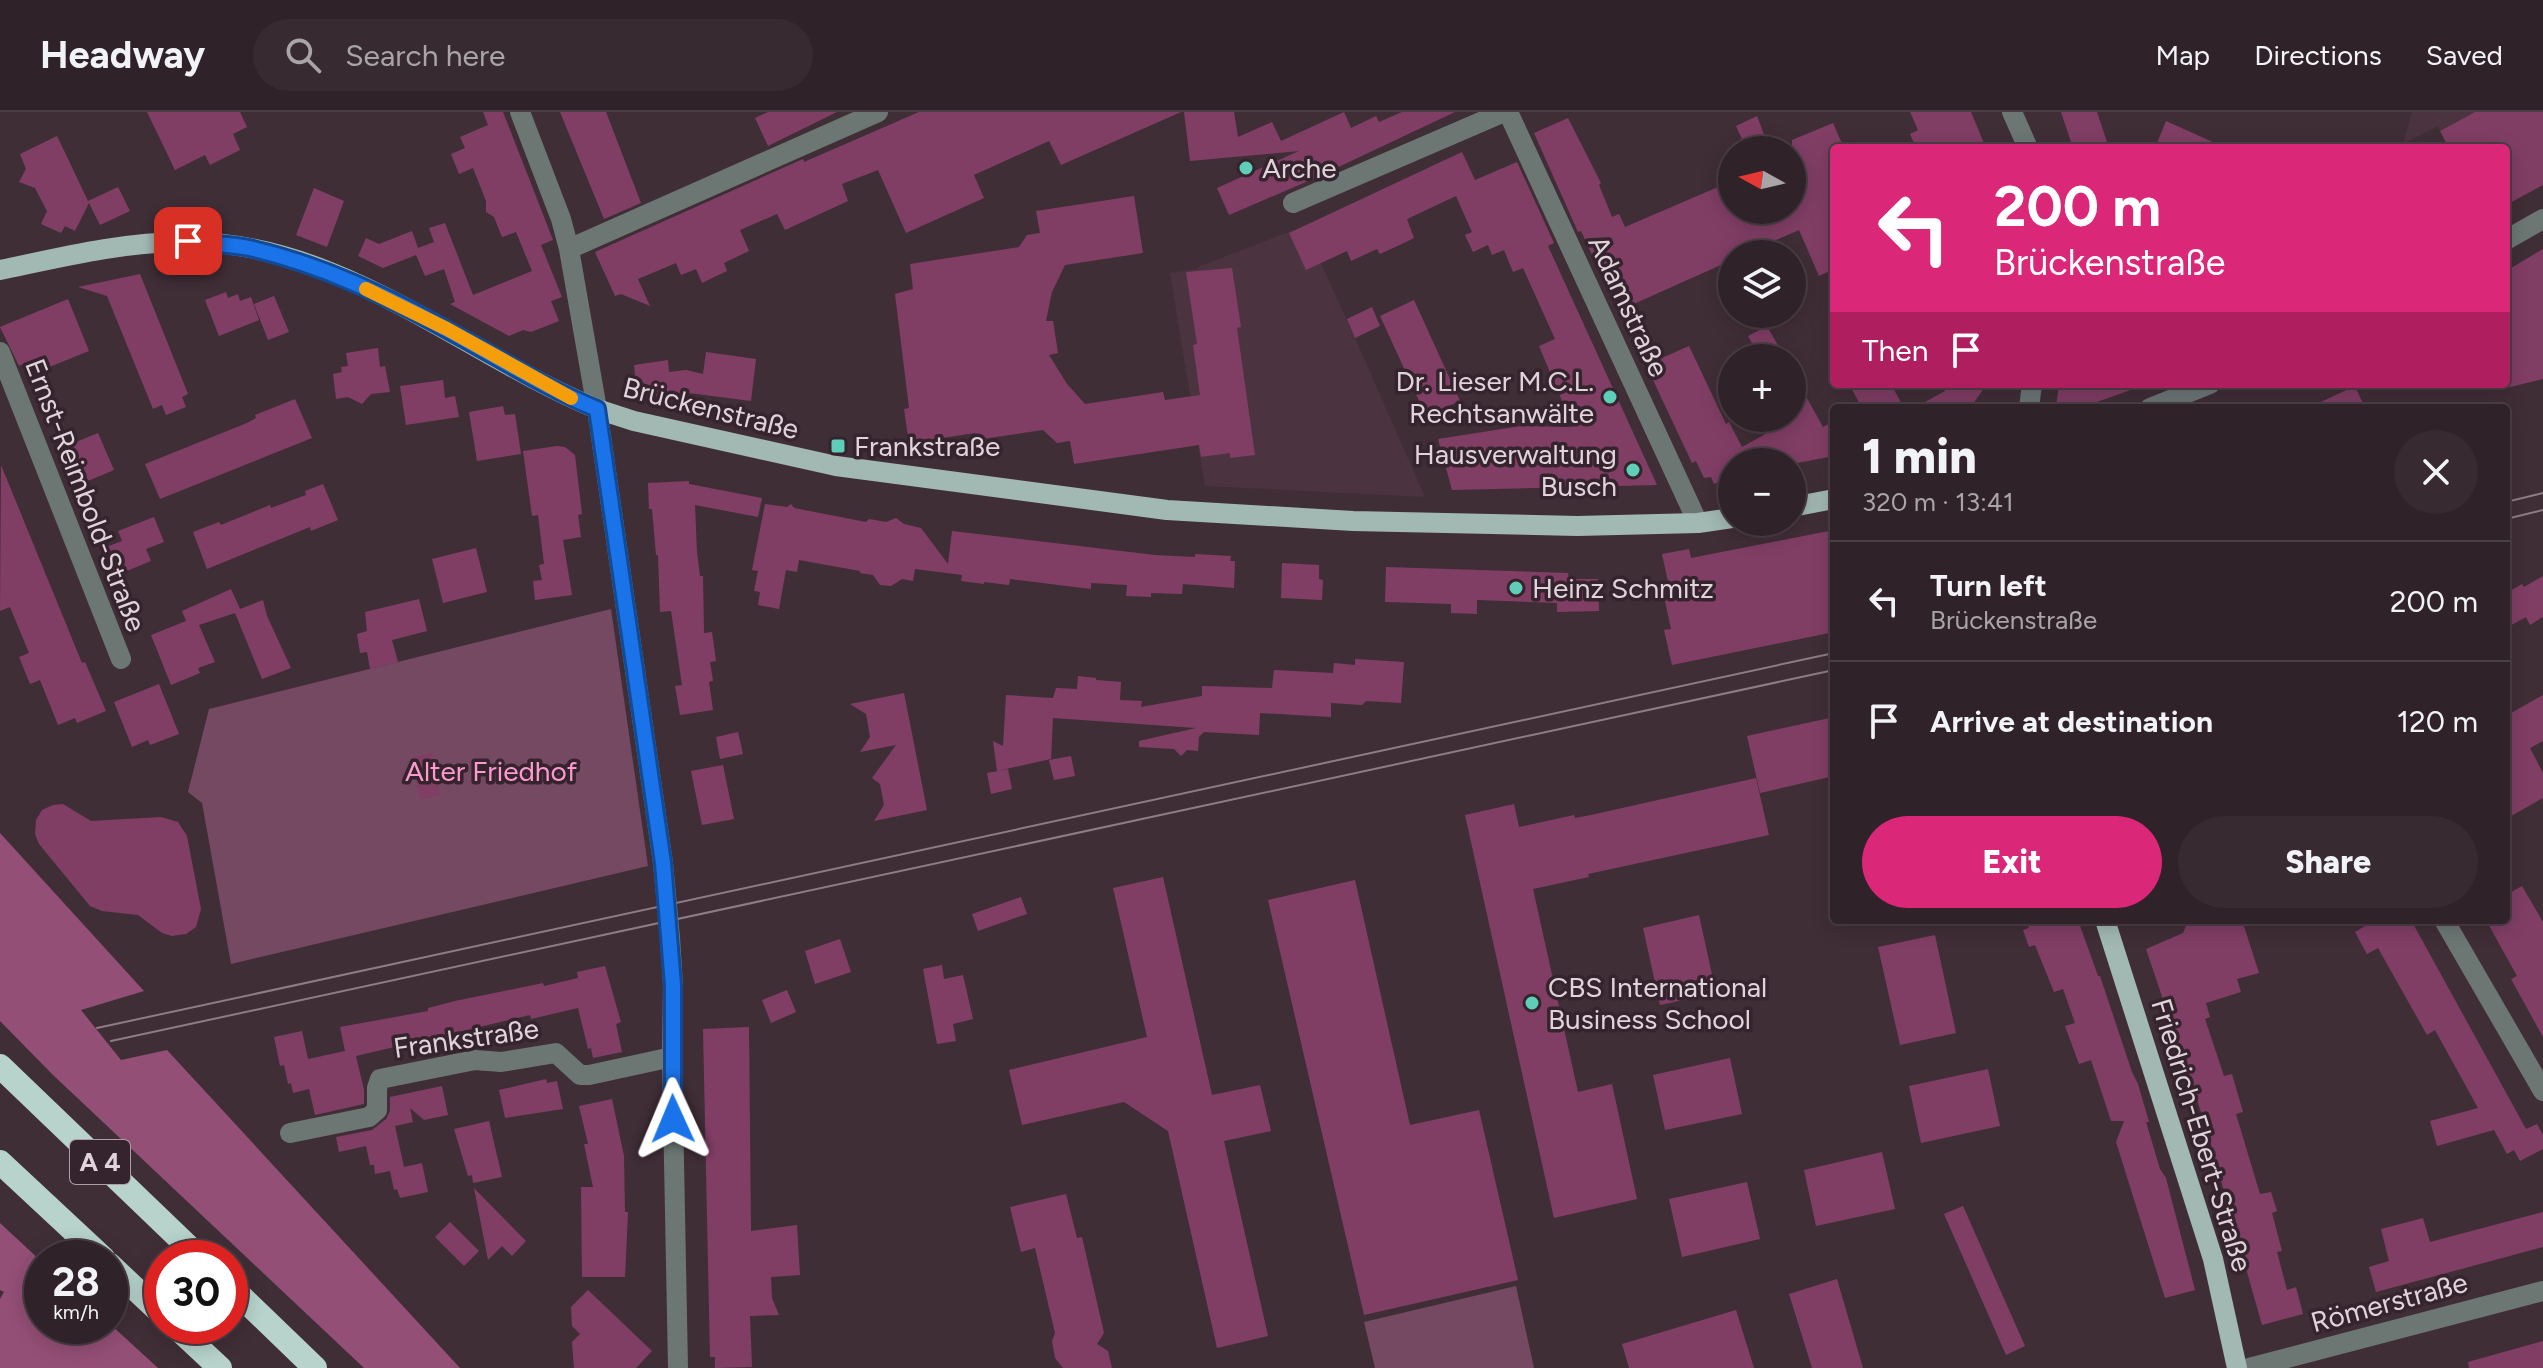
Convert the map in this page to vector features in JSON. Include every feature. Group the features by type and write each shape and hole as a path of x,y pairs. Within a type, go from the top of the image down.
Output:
{"highway":[{"name":"A 4","path":"0,1066 181,1240"},
{"name":"A 4","path":"0,1162 84,1240"},
{"path":"128,1282 144,1297"},
{"path":"248,1303 315,1368"},
{"path":"194,1344 220,1368"}],"main road":[{"name":"Brückenstraße","path":"0,270 122,244 188,241 246,248 302,263 359,285 597,409 634,421 836,466 1167,510 1353,521 1590,526 1718,520"},
{"path":"1806,504 1830,500"},
{"name":"Friedrich-Ebert-Straße","path":"2106,924 2213,1259 2237,1368"}],"street":[{"path":"520,112 561,219 569,249 597,409 663,863 673,985 678,1368"},
{"path":"569,249 878,112"},
{"path":"1293,203 1506,112"},
{"name":"Adamstraße","path":"1506,112 1698,523"},
{"path":"2012,112 2026,144"},
{"path":"2510,238 2543,219"},
{"name":"Ernst-Reimbold-Straße","path":"0,352 121,659"},
{"path":"2160,404 2200,388"},
{"path":"2446,924 2543,1091"},
{"name":"Frankstraße","path":"290,1133 369,1117 377,1110 380,1079 475,1060 501,1062 556,1053 580,1075 589,1075 672,1057"},
{"name":"Römerstraße","path":"2249,1368 2543,1291"}],"shaded area":[{"path":"2412,112 2475,112 2440,131 2438,126 2403,144"},
{"path":"1304,226 1425,497 1205,486 1170,273 1198,269"},
{"path":"0,833 144,991 81,1010 121,1060 167,1050 460,1368 364,1368 248,1259 248,1240 228,1240 0,1021"},
{"path":"0,1223 24,1245 24,1344 128,1344 128,1340 158,1368 0,1368 0,1299 4,1292 0,1290"}],"green space":[{"name":"Alter Friedhof","path":"611,609 648,866 231,964 202,803 188,792 209,709"},
{"path":"1516,1286 1534,1368 1375,1368 1364,1322"}],"building":[{"path":"147,112 240,112 247,127 233,134 240,150 210,165 205,155 175,170"},
{"path":"483,112 503,112 553,240 541,245 562,297 551,301 559,321 531,332 523,330 509,336 450,304 455,302 444,269 425,276 416,255 383,268 358,256 366,238 379,244 412,231 418,248 434,242 429,228 445,223 473,295 532,271 516,232 502,237 494,217 486,212 486,201 473,168 459,174 451,154 465,148 460,137 488,125"},
{"path":"560,112 606,112 641,203 604,219"},
{"path":"768,112 837,112 768,146 755,118"},
{"path":"919,112 1181,112 1061,165 1049,141 974,175 984,198 906,233 878,170 842,184 848,201 785,230 777,214 740,230 749,251 724,263 727,271 702,283 696,269 681,275 676,263 638,279 650,306 621,294 615,296 595,252 803,159 804,162"},
{"path":"1184,112 1234,112 1238,137 1272,122 1281,141 1344,112 1351,128 1376,116 1379,122 1402,112 1455,112 1229,215 1217,188 1299,151 1190,161"},
{"path":"1910,112 1971,112 1984,144 1914,144 1910,134 1918,130"},
{"path":"2061,112 2097,112 2108,144 2072,144"},
{"path":"2475,112 2543,112 2543,185 2510,203 2510,144 2447,144 2440,131"},
{"path":"1757,116 1765,136 1741,136 1736,126"},
{"path":"1568,118 1601,183 1599,185 1612,217 1619,214 1625,227 1718,187 1718,224 1806,224 1806,136 1802,136 1833,123 1842,144 1830,144 1830,271 1819,276 1806,240 1799,230 1776,240 1718,240 1718,266 1618,311 1581,231 1578,232 1534,133"},
{"path":"2166,121 2217,144 2157,144"},
{"path":"57,136 88,201 118,187 130,211 100,225 89,203 75,231 65,226 61,233 41,224 47,211 35,188 19,182 26,169 20,154"},
{"path":"1462,152 1475,180 1517,162 1554,243 1548,246 1657,485 1452,490 1438,439 1521,426 1573,427 1539,346 1555,339 1523,268 1513,272 1504,250 1492,255 1488,245 1473,252 1465,235 1472,232 1456,196 1407,219 1414,238 1404,243 1380,254 1377,249 1351,261 1347,251 1306,270 1289,233"},
{"path":"314,188 344,201 327,247 296,235"},
{"path":"1134,196 1143,253 1065,265 1052,292 1046,321 1053,321 1058,353 1049,355 1067,384 1085,404 1163,392 1165,400 1200,395 1193,345 1197,344 1186,272 1232,268 1255,455 1230,458 1230,453 1201,457 1199,445 1074,464 1070,441 1057,443 1043,430 976,440 975,433 909,443 904,409 909,408 895,294 913,289 910,264 1019,247 1027,235 1040,233 1036,211"},
{"path":"2543,249 2543,379 2510,387 2510,269"},
{"path":"140,274 188,394 182,397 186,407 166,415 162,405 153,409 107,296 78,287"},
{"path":"226,292 228,298 238,294 240,301 251,297 259,320 219,336 205,300"},
{"path":"274,296 289,332 268,340 254,304"},
{"path":"68,299 89,351 32,374 28,362 19,366 0,327"},
{"path":"1414,300 1460,401 1426,416 1380,316"},
{"path":"1372,307 1380,326 1355,338 1347,319"},
{"path":"1768,328 1777,344 1752,344 1748,336"},
{"path":"1689,346 1718,407 1718,432 1734,432 1742,447 1769,432 1806,432 1806,396 1823,427 1830,423 1830,457 1806,461 1806,448 1718,448 1718,482 1714,484 1711,477 1704,478 1696,461 1692,463 1646,365"},
{"path":"378,348 380,367 385,366 390,392 371,394 362,404 348,397 336,399 333,374 342,372 341,367 348,366 346,353"},
{"path":"706,352 756,359 751,401 689,393 689,399 668,395 638,399 634,365 668,360 669,372 686,370 703,374"},
{"path":"443,380 445,398 455,396 459,417 406,425 400,386"},
{"path":"1851,388 1893,388 1902,404 1860,404"},
{"path":"1943,388 1984,388 1973,404 1921,404 1945,391"},
{"path":"2058,388 2136,388 2091,404 2056,404"},
{"path":"2356,388 2363,404 2317,404"},
{"path":"295,399 312,438 160,499 145,464 247,423 256,418 255,415"},
{"path":"503,406 505,415 515,414 521,454 477,461 469,412"},
{"path":"98,433 114,470 76,486 61,448"},
{"path":"565,447 575,455 582,514 578,515 581,537 563,540 572,595 535,600 533,581 542,580 539,565 544,564 538,515 532,516 523,451"},
{"path":"1,465 82,663 85,662 106,711 77,723 75,718 58,725 40,680 30,684 19,657 29,653 10,607 0,611"},
{"path":"689,481 689,484 762,498 758,517 695,505 697,553 700,576 703,576 704,633 712,632 716,661 710,662 713,710 680,715 675,686 682,685 671,611 660,612 658,555 652,509 649,509 648,483"},
{"path":"323,484 338,520 311,531 310,527 207,569 193,532 219,522 221,525 270,505 271,508 306,495 305,491"},
{"path":"765,504 787,507 791,504 794,508 866,522 869,519 886,522 896,518 904,524 921,528 948,564 952,531 1155,555 1231,556 1230,561 1235,561 1234,588 1183,584 1182,594 1126,596 1127,585 1091,583 1091,589 1010,579 1009,585 984,584 961,581 962,575 915,569 913,581 902,579 891,586 880,585 873,575 860,571 799,560 797,572 786,570 779,609 758,605 760,592 754,591 758,571 752,570"},
{"path":"154,517 164,542 146,549 151,561 112,577 101,549 122,541 118,531"},
{"path":"1830,531 1830,633 1672,665 1664,630 1671,629 1663,592 1670,591 1662,554 1689,549 1691,558"},
{"path":"476,548 487,592 443,603 432,559"},
{"path":"1282,563 1319,565 1319,579 1323,580 1322,600 1281,598"},
{"path":"1386,567 1568,573 1569,579 1598,579 1599,611 1557,612 1557,603 1477,600 1477,614 1451,613 1451,604 1385,602"},
{"path":"2543,576 2543,617 2530,625 2526,617 2510,626 2510,591 2522,584 2524,587"},
{"path":"231,589 240,609 263,600 291,668 262,679 235,613 199,625 215,662 198,668 200,673 171,685 151,635 186,621 182,611"},
{"path":"419,599 427,631 392,640 398,662 370,669 367,652 360,653 357,634 367,631 365,612"},
{"path":"1355,659 1404,662 1401,703 1331,703 1331,717 1260,713 1259,735 1204,732 1199,737 1198,751 1187,750 1181,756 1174,749 1139,747 1139,741 1196,728 1053,718 1051,759 997,771 993,741 1003,746 1006,695 1053,698 1056,688 1077,689 1078,676 1121,682 1120,700 1142,701 1141,707 1202,696 1202,686 1272,688 1274,670 1333,673 1334,663 1355,665"},
{"path":"159,684 179,734 150,745 148,740 132,747 114,702"},
{"path":"904,693 927,810 874,821 884,805 880,784 872,778 896,745 860,752 870,737 866,714 850,704"},
{"path":"2543,695 2543,741 2530,748 2543,773 2543,798 2510,817 2510,714"},
{"path":"1830,718 1830,777 1760,793 1747,736"},
{"path":"738,732 743,754 720,759 716,737"},
{"path":"432,753 440,795 420,799 411,758"},
{"path":"1071,756 1075,776 1054,780 1049,760"},
{"path":"723,765 734,819 702,825 691,771"},
{"path":"1008,769 1012,789 991,794 987,773"},
{"path":"1756,778 1769,835 1533,889 1578,1092 1612,1084 1637,1199 1554,1218 1465,815 1514,804 1519,827 1574,815 1575,818 1591,815"},
{"path":"63,804 91,821 161,817 178,822 187,836 201,909 196,927 186,934 172,936 162,933 138,915 102,911 90,906 39,844 35,834 36,820 42,810"},
{"path":"1163,877 1212,1095 1260,1085 1271,1131 1224,1141 1268,1336 1217,1348 1168,1131 1124,1102 1022,1125 1009,1070 1147,1037 1113,888"},
{"path":"1355,880 1410,1125 1479,1110 1518,1280 1364,1315 1268,900"},
{"path":"2522,886 2543,922 2543,1037 2511,979 2517,976 2488,924 2510,924 2510,893"},
{"path":"1021,897 1027,914 978,931 972,914"},
{"path":"1699,915 1716,993 1660,1005 1643,928"},
{"path":"2028,924 2079,924 2138,1084 2149,1122 2146,1122 2160,1169 2166,1178 2195,1290 2165,1298 2116,1142 2124,1121 2111,1121 2091,1060 2079,1064 2065,1026 2075,1023 2063,989 2054,992 2035,945 2029,947 2023,930 2029,928"},
{"path":"2187,924 2243,924 2259,973 2237,979 2241,992 2206,1003 2210,1017 2205,1019 2224,1076 2232,1074 2243,1112 2236,1114 2260,1194 2271,1192 2277,1211 2272,1213 2282,1251 2277,1252 2287,1290 2296,1287 2303,1314 2262,1325 2205,1124 2146,949 2183,933"},
{"path":"2368,924 2413,924 2526,1129 2537,1124 2543,1135 2543,1149 2520,1161 2514,1150 2507,1154 2494,1130 2437,1146 2430,1121 2478,1108 2435,1030 2427,1035 2378,948 2367,954 2355,932"},
{"path":"1935,935 1956,1033 1900,1045 1878,947"},
{"path":"840,939 851,972 815,984 805,951"},
{"path":"942,965 944,979 963,975 973,1019 953,1024 956,1041 937,1044 923,969"},
{"path":"605,966 621,1022 616,1024 622,1052 593,1058 578,1008 531,1019 530,1015 356,1056 364,1104 315,1115 309,1089 293,1093 284,1065 280,1066 274,1037 302,1031 308,1059 345,1051 340,1027 428,1011 428,1008 455,1001 543,983 544,986 578,978 577,972"},
{"path":"787,990 796,1012 771,1023 762,1000"},
{"path":"749,1027 751,1231 797,1225 800,1275 771,1277 772,1298 779,1315 750,1316 752,1367 715,1368 715,1357 710,1357 703,1029"},
{"path":"1730,1058 1742,1114 1665,1130 1653,1075"},
{"path":"1988,1069 2000,1126 1921,1143 1909,1086"},
{"path":"546,1079 547,1083 557,1081 563,1109 505,1118 499,1090"},
{"path":"442,1086 448,1115 424,1120 410,1108 413,1122 395,1126 404,1167 422,1163 428,1192 400,1198 397,1189 394,1190 390,1171 375,1174 366,1146 339,1152 336,1137 372,1130 386,1119 390,1111 390,1097"},
{"path":"612,1099 624,1156 625,1212 628,1212 625,1277 582,1277 581,1187 593,1187 579,1106"},
{"path":"489,1121 502,1177 473,1183 454,1129"},
{"path":"1882,1152 1895,1209 1816,1226 1804,1170"},
{"path":"1747,1182 1760,1239 1682,1257 1669,1199"},
{"path":"474,1188 526,1241 512,1256 502,1246 488,1260"},
{"path":"1066,1194 1077,1238 1082,1237 1104,1333 1097,1344 1108,1351 1112,1368 1063,1368 1055,1358 1052,1341 1055,1333 1035,1248 1021,1252 1010,1207"},
{"path":"1963,1206 2025,1346 2006,1355 1944,1214"},
{"path":"2543,1212 2543,1247 2376,1292 2369,1267 2389,1261 2381,1229 2423,1218 2430,1242"},
{"path":"450,1222 479,1251 464,1266 435,1237"},
{"path":"1837,1279 1863,1368 1812,1368 1789,1294"},
{"path":"588,1290 652,1351 636,1368 574,1368 572,1342 580,1334 572,1326 571,1307"},
{"path":"1736,1310 1754,1368 1629,1368 1622,1344"},
{"path":"2543,1341 2543,1368 2469,1368 2468,1362"}],"tram line":[{"path":"2510,501 2543,493"},
{"path":"2510,518 2543,510"},
{"path":"97,1028 1830,654"},
{"path":"111,1041 1830,671"}],"slow traffic":[{"path":"366,289 447,329 571,398"}],"place":[{"name":"Arche","path":"1246,168"},
{"name":"Dr. Lieser M.C.L. Rechtsanwälte","path":"1610,397"},
{"name":"Frankstraße","path":"838,446"},
{"name":"Hausverwaltung Busch","path":"1633,470"},
{"name":"Heinz Schmitz","path":"1516,588"},
{"name":"CBS International Business School","path":"1532,1003"}],"route":[{"path":"188,241 246,248 302,263 359,285 597,409 663,863 673,985 673,1119"}]}
